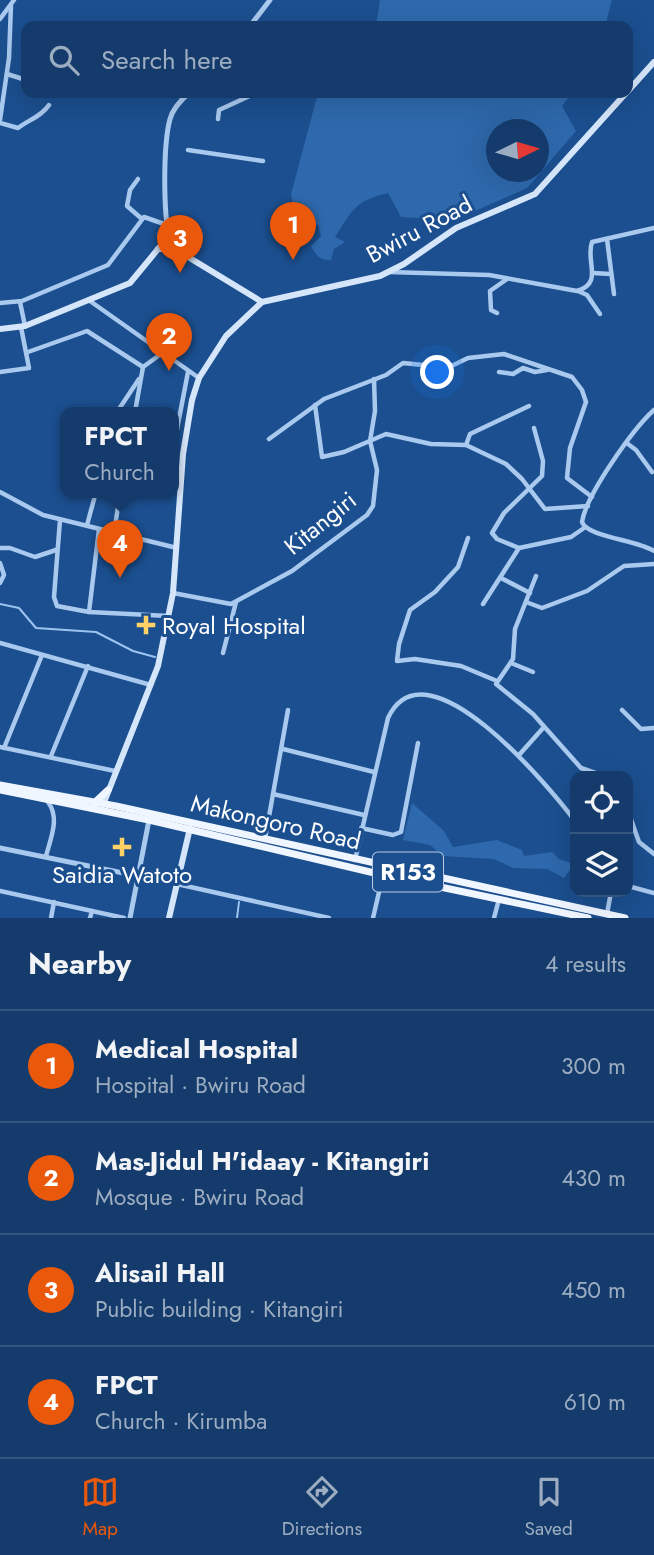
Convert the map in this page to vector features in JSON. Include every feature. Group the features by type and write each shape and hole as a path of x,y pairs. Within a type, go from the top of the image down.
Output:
{"main road":[{"name":"Bwiru Road","path":"633,85 654,62"},
{"name":"Bwiru Road","path":"102,807 152,685 169,616 178,548 181,474 191,400 199,378 226,336 262,302 388,272 456,228 535,194 622,98"},
{"path":"0,329 23,327 130,283 167,243 262,302"},
{"name":"Makongoro Road","path":"0,785 94,803 149,820 265,839 383,875 499,899 550,914 588,918"},
{"name":"Makongoro Road","path":"0,790 48,802 116,806 354,864 625,918"},
{"path":"94,803 108,790 116,806"},
{"path":"169,918 190,826"}],"street":[{"path":"254,21 270,0"},
{"path":"0,19 13,2"},
{"path":"13,2 0,122 18,128 27,119 42,114 49,105"},
{"path":"7,74 21,78"},
{"path":"167,243 164,164 170,118 185,98"},
{"path":"218,120 219,110 224,105 243,98"},
{"path":"188,150 263,161"},
{"path":"138,179 130,190 127,206 142,219"},
{"path":"0,303 20,302 108,265 142,219 150,217 168,226"},
{"path":"577,291 589,286 593,274 590,245 654,228"},
{"path":"607,239 614,294"},
{"path":"388,272 508,279 577,291 587,295 600,314"},
{"path":"593,274 610,274"},
{"path":"497,313 491,310 490,291 508,279"},
{"path":"90,301 161,354 199,378"},
{"path":"0,372 29,368 20,302"},
{"path":"28,352 86,331 143,367"},
{"path":"136,407 143,367 161,354"},
{"path":"269,439 336,393 374,379 406,362 439,372 468,358 504,354 572,377 585,395 586,405 569,455 567,478 592,497"},
{"path":"499,372 513,374 523,368 535,372 548,370"},
{"path":"179,419 188,372"},
{"path":"120,407 142,375"},
{"name":"Kitangiri","path":"236,601 292,570 370,511 375,497 377,463 370,441 375,411 374,379"},
{"path":"315,405 322,457 393,435 423,442 466,445 500,460 518,475 542,507 548,510 588,506"},
{"path":"466,445 470,434 529,407"},
{"path":"584,528 582,519 592,497 640,424 654,410"},
{"path":"534,428 544,466 540,479 504,513 492,533 497,540 519,548 574,536 584,528"},
{"path":"628,444 636,450 652,472"},
{"path":"179,470 181,474"},
{"path":"0,492 43,515 178,548"},
{"path":"87,525 94,498"},
{"path":"114,533 118,507 123,498"},
{"path":"60,520 55,603 60,608 169,616"},
{"path":"584,528 642,544 654,551"},
{"path":"89,612 99,529"},
{"path":"468,538 458,566 435,592 410,610 398,644 397,662 415,659 461,666 497,681"},
{"path":"0,548 10,548 35,557 57,549"},
{"path":"483,604 519,548"},
{"path":"0,563 4,575 0,583"},
{"path":"526,603 542,608 587,591 624,566 654,564"},
{"path":"536,576 515,629 511,663 497,681 498,688 545,727 580,768 589,771"},
{"path":"501,578 530,593"},
{"path":"173,593 222,604 236,601 223,653"},
{"path":"0,643 152,685"},
{"path":"42,654 2,748 116,771"},
{"path":"511,663 533,672"},
{"path":"51,756 88,666"},
{"path":"354,864 390,713 398,705 420,696 450,701 519,755 570,815"},
{"path":"265,839 288,710"},
{"path":"622,710 641,729 654,729"},
{"path":"519,755 545,727"},
{"path":"361,828 393,835 401,832 418,743"},
{"path":"283,749 374,772"},
{"path":"272,794 364,815"},
{"path":"46,856 55,818 55,810 48,802"},
{"path":"130,918 149,820"},
{"path":"633,825 639,842 654,854"},
{"path":"0,848 138,876"},
{"path":"373,918 383,875"},
{"path":"177,884 329,918"},
{"path":"633,888 654,894"},
{"path":"0,891 124,918"},
{"path":"607,914 610,897"},
{"path":"494,918 499,899"},
{"path":"51,918 54,902"},
{"path":"90,918 92,911"}],"shaded area":[{"path":"380,0 612,0 606,21 377,21"},
{"path":"317,98 568,98 562,106 576,131 549,162 549,119 486,119 486,182 532,182 527,188 455,220 401,217 388,193 368,199 351,213 335,237 345,242 334,249 331,260 319,257 311,246 321,236 318,225 295,215 291,194"},
{"path":"412,803 444,831 453,847 497,840 522,850 524,856 552,852 559,859 570,863 570,870 564,878 547,869 513,868 494,859 443,856 430,845 403,840"}],"waterway":[{"path":"0,604 19,608 36,628 96,632 133,651 155,657"},
{"path":"237,918 239,902"}],"place":[{"name":"Medical Hospital","path":"293,260"},
{"name":"Alisail Hall","path":"180,273"},
{"name":"Mas-Jidul H'idaay - Kitangiri","path":"169,371"},
{"name":"FPCT","path":"120,578"},
{"name":"Royal Hospital","path":"146,625"},
{"name":"Saidia Watoto","path":"122,847"}]}
